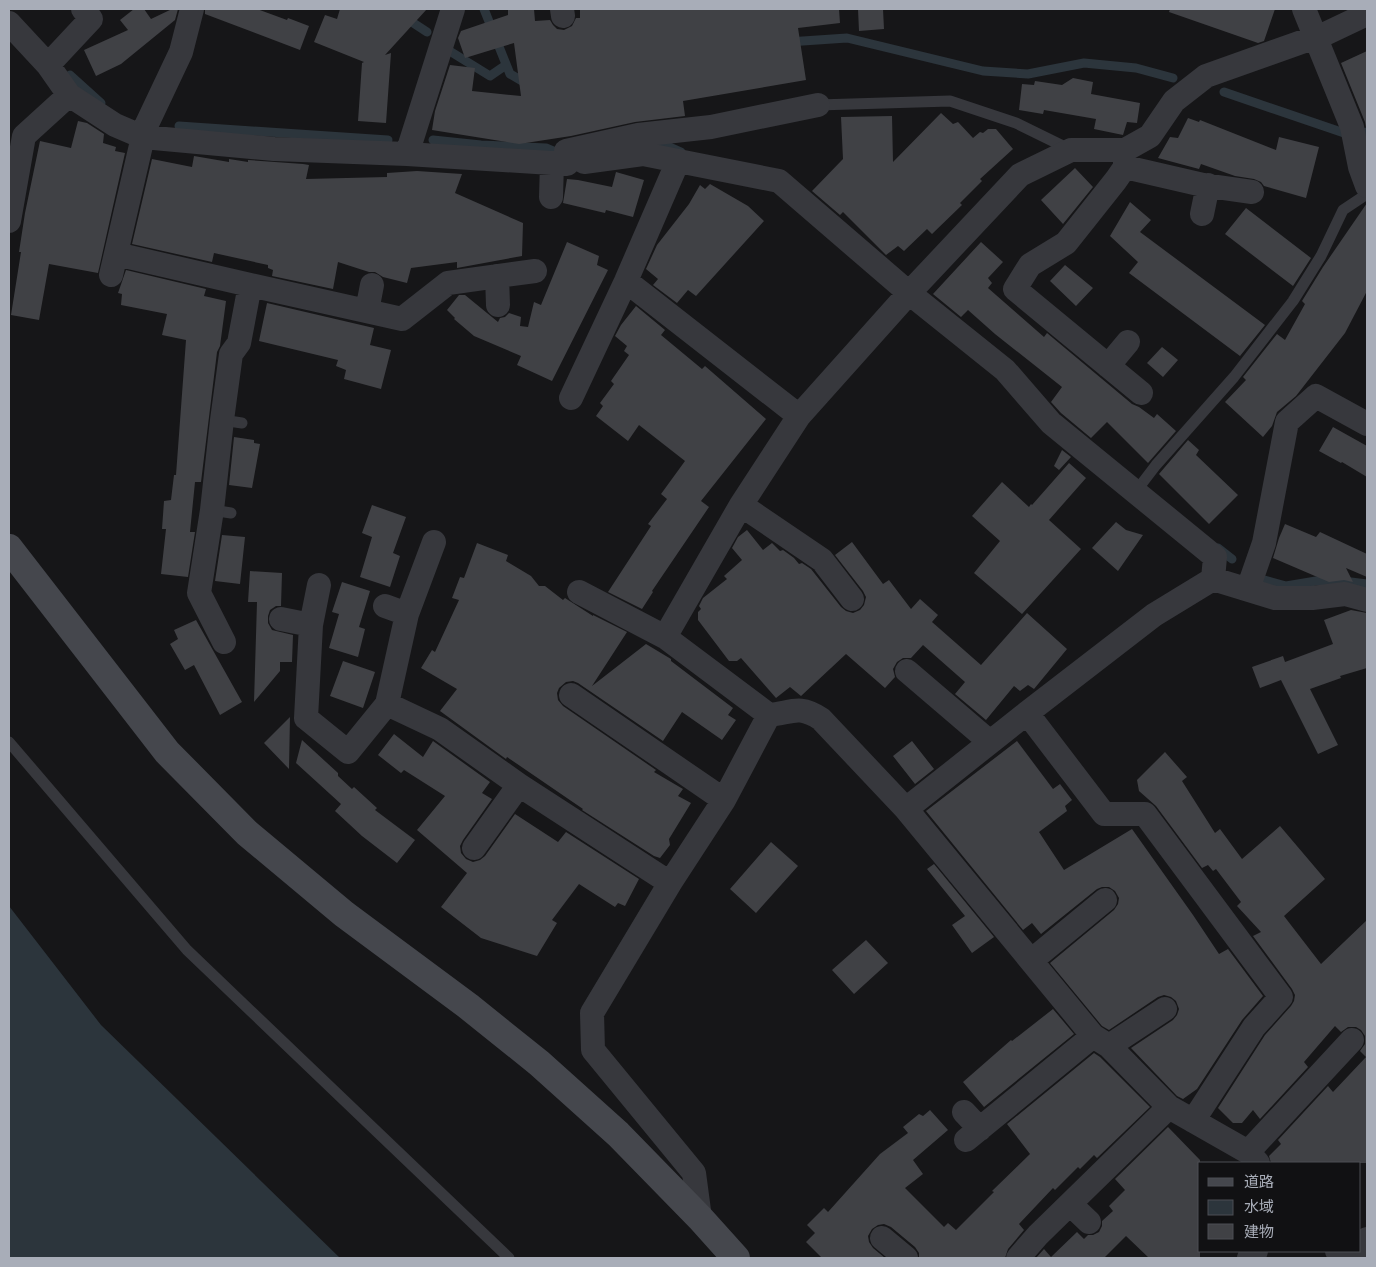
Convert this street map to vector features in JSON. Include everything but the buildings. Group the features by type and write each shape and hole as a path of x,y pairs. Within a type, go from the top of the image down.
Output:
{"street":[{"path":"48,65 91,19 83,9"},
{"path":"192,9 181,52 145,128 113,264 250,285 402,319 448,283 535,271"},
{"path":"407,154 453,9"},
{"path":"1304,9 1354,134 1360,167 1367,186"},
{"path":"1140,393 1016,289 1030,265 1066,243 1125,159 1150,136 1174,101 1206,76 1315,37 1367,14"},
{"path":"9,23 48,65 69,95 116,125 143,137 274,149 407,154 560,164 643,154 779,182 909,293 1005,370 1051,423 1215,557 1213,579"},
{"path":"9,221 24,136 69,95"},
{"path":"551,197 560,164 566,151 638,136 710,127 818,105"},
{"path":"665,637 741,506 798,416 909,293 1020,175 1071,150 1125,159 1208,185 1252,192"},
{"path":"571,398 626,281 678,161"},
{"path":"1202,214 1208,185"},
{"path":"497,276 498,305"},
{"path":"626,281 798,416"},
{"path":"224,642 199,593 222,511 232,422 231,354 238,343 250,285"},
{"path":"367,312 372,285"},
{"path":"1108,366 1128,342"},
{"path":"1248,589 1264,543 1286,422 1316,396 1367,424"},
{"path":"741,506 822,560 852,599"},
{"path":"319,584 311,625 306,718 348,752 387,704 407,614 434,542"},
{"path":"9,548 167,752 247,833 344,914 468,1006 539,1063 618,1134 736,1258"},
{"path":"906,809 1027,712 1154,615 1213,579 1275,598 1312,598 1344,594 1367,600"},
{"path":"579,592 665,637 769,715 796,710 810,712 821,719 906,809 1101,1041 1169,1107 1253,1158 1352,1040"},
{"path":"385,606 407,614"},
{"path":"280,619 311,625"},
{"path":"907,671 990,742"},
{"path":"571,695 724,800"},
{"path":"387,704 440,729 519,785 670,883"},
{"path":"1027,712 1104,814 1144,814 1281,997 1254,1027 1193,1120"},
{"path":"700,1218 694,1173 594,1050 592,1013 670,883 724,800 769,715"},
{"path":"474,848 519,785"},
{"path":"1032,960 1105,900"},
{"path":"970,1127 1101,1041 1165,1009"},
{"path":"1018,1258 1038,1234 1169,1107"},
{"path":"1070,1204 1088,1222"},
{"path":"882,1238 906,1258"}],"lane":[{"path":"818,105 950,101 1016,123 1071,150"},
{"path":"1138,494 1140,486 1156,466 1234,377 1293,301 1321,256 1343,210 1367,194"},
{"path":"9,742 187,950 509,1258"}],"water":[{"path":"9,906 101,1025 340,1258 9,1258"}],"waterway":[{"path":"392,9 427,32"},
{"path":"484,9 510,74 529,85"},
{"path":"788,42 847,38 983,71 1028,74 1084,63 1136,68 1173,78"},
{"path":"448,50 490,76 506,65"},
{"path":"70,75 101,103"},
{"path":"1224,92 1350,135 1367,132"},
{"path":"179,126 388,140"},
{"path":"433,140 481,145 546,148 560,154"},
{"path":"654,140 681,152"},
{"path":"1218,548 1232,559"},
{"path":"1257,578 1286,586 1316,581 1343,581 1367,584"}]}
